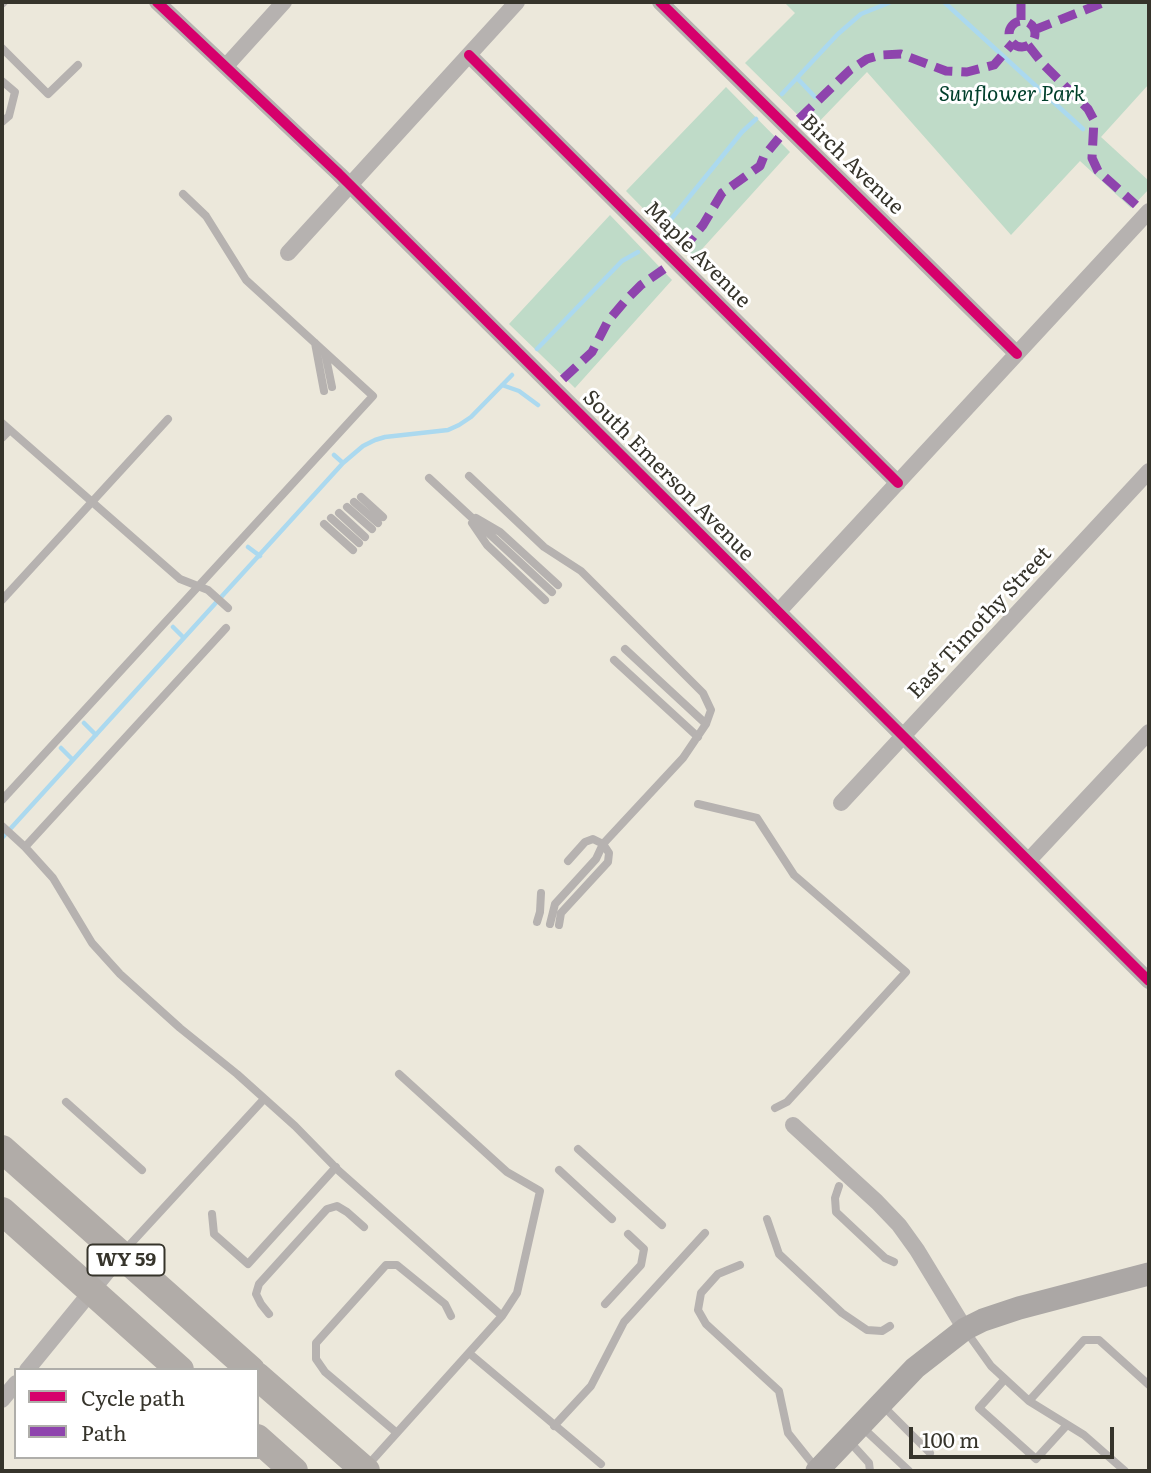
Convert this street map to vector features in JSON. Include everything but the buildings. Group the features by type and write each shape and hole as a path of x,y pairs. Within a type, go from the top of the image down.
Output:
{"highway":[{"name":"WY 59","path":"2,1149 249,1368"},
{"name":"WY 59","path":"2,1211 178,1368"},
{"path":"259,1378 365,1471"},
{"path":"259,1440 293,1471"}],"main road":[{"path":"817,1471 915,1368 965,1329 1019,1308 1149,1274"}],"street":[{"name":"South Emerson Avenue","path":"157,2 351,185 1149,981"},
{"path":"226,66 284,2"},
{"path":"288,253 517,2"},
{"name":"Birch Avenue","path":"660,2 1017,354"},
{"name":"Maple Avenue","path":"469,55 898,484"},
{"path":"778,612 1149,211"},
{"name":"East Timothy Street","path":"841,803 1149,471"},
{"path":"1029,860 1149,732"},
{"path":"793,1125 899,1225 965,1329"},
{"path":"29,1368 121,1255"},
{"path":"2,1400 14,1385"}],"lane":[{"path":"2,48 48,94 78,65"},
{"path":"2,81 15,92 9,116 2,122"},
{"path":"2,800 204,588 373,396 246,280 206,216 183,194"},
{"path":"316,343 328,389 325,352"},
{"path":"2,600 168,419"},
{"path":"2,423 180,579 204,588 228,608"},
{"path":"2,438 10,430"},
{"path":"469,476 544,547 581,571 703,693 711,710 706,724 684,758 604,844"},
{"path":"429,478 555,589"},
{"path":"378,523 354,502 378,523"},
{"path":"462,509 487,545 545,600"},
{"path":"359,543 331,518 359,543"},
{"path":"22,844 226,628"},
{"path":"625,649 706,724"},
{"path":"614,660 698,737"},
{"path":"698,804 757,818 794,875 906,972 787,1102 775,1108"},
{"path":"2,826 53,878 92,943 120,974 264,1099 502,1316"},
{"path":"555,924 561,913 608,862 609,853 604,844 593,839 585,842 568,861"},
{"path":"537,922 541,893"},
{"path":"365,1471 502,1316 517,1293 540,1191 507,1171 399,1073"},
{"path":"121,1255 264,1099"},
{"path":"66,1102 142,1170"},
{"path":"578,1149 663,1225"},
{"path":"212,1214 214,1234 247,1264 336,1167"},
{"path":"559,1170 612,1219"},
{"path":"839,1186 835,1198 836,1212 885,1258 894,1262"},
{"path":"269,1314 256,1294 260,1284 327,1209 337,1206 364,1227"},
{"path":"767,1219 779,1254 842,1313 867,1330 882,1331 890,1326"},
{"path":"554,1426 591,1385 624,1322 705,1233"},
{"path":"605,1304 641,1265 644,1249 628,1234"},
{"path":"397,1433 325,1372 316,1359 316,1343 386,1265 397,1265 445,1304 451,1315"},
{"path":"740,1265 718,1274 701,1293 698,1310 706,1324 779,1391 788,1433 817,1471"},
{"path":"965,1329 991,1366 1029,1401 1084,1435 1125,1471"},
{"path":"1029,1401 1084,1340 1099,1340 1149,1385"},
{"path":"469,1353 601,1464"},
{"path":"1005,1379 979,1408 1036,1459 1067,1424"},
{"path":"880,1402 930,1453"},
{"path":"853,1432 869,1463 870,1471"},
{"path":"853,1432 909,1471"}],"green space":[{"name":"Sunflower Park","path":"784,2 1149,2 1149,84 1101,137 1149,181 1149,189 1131,208 1080,161 1011,235 867,72 812,129 745,63 795,13"},
{"path":"726,87 790,152 693,259 626,191"},
{"path":"610,215 672,280 575,388 509,324"}],"waterway":[{"path":"782,94 838,34 861,14 891,2"},
{"path":"944,2 1083,129"},
{"path":"797,78 815,97"},
{"path":"668,223 742,132 756,119"},
{"path":"537,349 622,261 638,252"},
{"path":"2,838 343,463 363,446 375,440 448,430 459,425 471,417 512,375"},
{"path":"502,385 519,391 538,405"},
{"path":"334,455 343,463"},
{"path":"248,547 260,556"},
{"path":"173,627 184,638"},
{"path":"84,723 96,735"},
{"path":"61,748 73,760"}],"marked path":[{"path":"1021,2 1021,21"},
{"path":"1034,30 1105,2"},
{"path":"1022,21 1031,25 1035,34 1031,43 1022,47 1013,43 1009,34 1013,25 1022,21"},
{"path":"799,119 850,70 867,59 901,54 946,71 967,72 994,65 1013,43"},
{"path":"1028,45 1088,109 1094,120 1092,158 1098,171 1136,205"},
{"path":"682,250 703,225 722,193 760,166 764,156 779,138"},
{"path":"563,379 592,352 608,321 625,301 641,285 664,269"}],"cycle path":[{"path":"157,2 339,174 1149,981"},
{"path":"660,2 1017,354"},
{"path":"469,55 898,483"}]}
